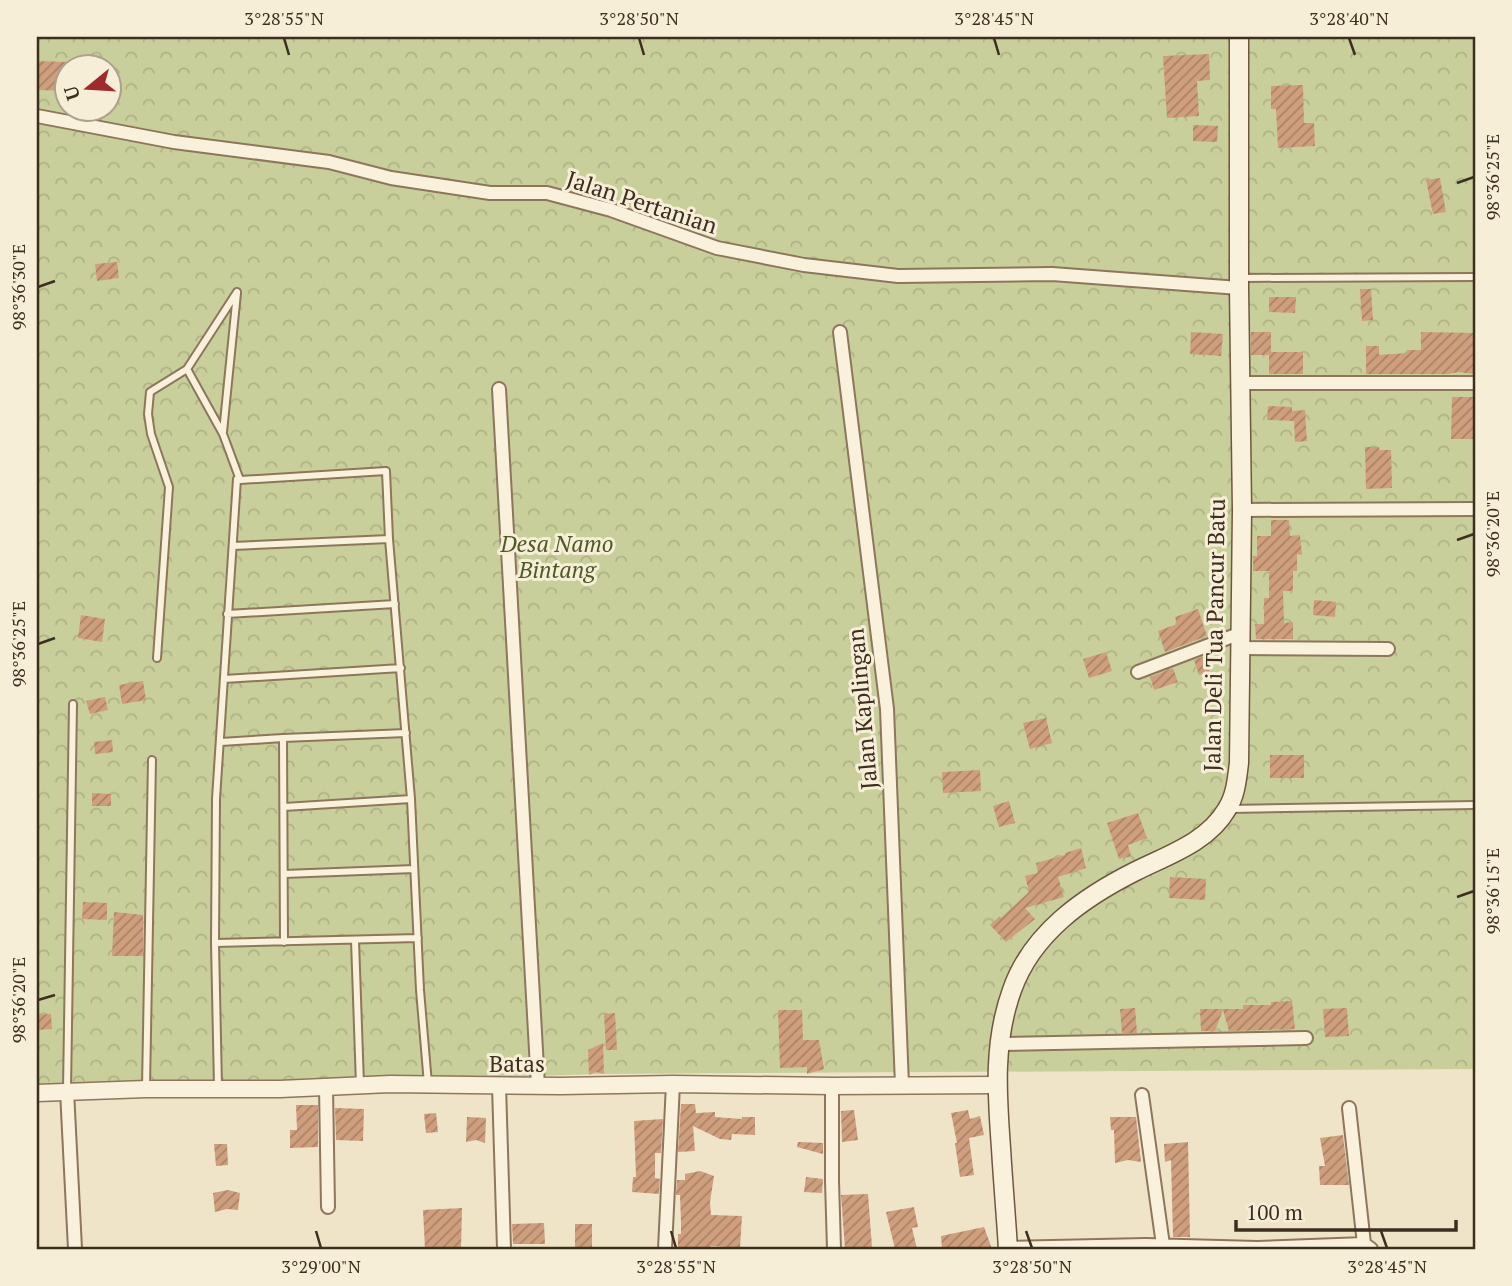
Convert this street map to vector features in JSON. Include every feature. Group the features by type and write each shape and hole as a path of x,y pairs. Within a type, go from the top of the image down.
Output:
{"main road":[{"name":"Jalan Deli Tua Pancur Batu","path":"1008,1249 996,1086 999,1044 1012,990 1019,973 1028,956 1048,932 1079,904 1109,885 1192,843 1227,809 1235,791 1239,763 1242,510 1239,37"}],"street":[{"name":"Jalan Pertanian","path":"37,116 174,142 329,162 391,178 490,193 547,193 611,210 717,248 804,265 898,276 1052,274 1239,283"},
{"name":"Jalan Kaplingan","path":"840,332 887,709 902,1085"},
{"path":"1240,383 1475,383"},
{"path":"499,389 538,1086"},
{"path":"1242,510 1475,509"},
{"path":"1138,672 1241,641 1388,649"},
{"path":"999,1044 1306,1038"},
{"name":"Batas","path":"37,1093 146,1089 280,1089 390,1084 996,1086"},
{"path":"665,1249 673,1084"},
{"path":"499,1086 504,1249"},
{"path":"832,1086 834,1249"},
{"path":"327,1087 328,1207"},
{"path":"67,1091 75,1249"},
{"path":"1142,1095 1163,1245"},
{"path":"1008,1249 1163,1245 1367,1247 1349,1108"}],"lane":[{"path":"1239,283 1475,277"},
{"path":"157,658 169,486 151,434 148,414 150,392 187,369 237,292 223,434"},
{"path":"187,369 223,434 240,480"},
{"path":"218,1089 216,799 237,479 386,471 389,539 411,799 420,990 428,1084"},
{"path":"233,547 389,539"},
{"path":"227,614 395,604"},
{"path":"224,679 401,668"},
{"path":"67,1091 73,704"},
{"path":"221,742 406,733"},
{"path":"282,738 284,942"},
{"path":"146,1089 152,760"},
{"path":"284,807 411,799"},
{"path":"1227,809 1475,805"},
{"path":"284,874 414,869"},
{"path":"215,943 418,937"},
{"path":"355,940 360,1085"}],"green space":[{"name":"Desa Namo Bintang","path":"37,37 1475,37 1475,1069 364,1078 37,1088"}],"building":[{"path":"1209,54 1210,80 1197,81 1199,116 1167,118 1163,56"},
{"path":"37,61 52,62 52,91 37,90"},
{"path":"1303,85 1304,123 1314,123 1315,146 1278,148 1276,109 1271,109 1271,86"},
{"path":"1193,125 1218,126 1217,142 1193,141"},
{"path":"1440,178 1446,212 1433,214 1426,180"},
{"path":"117,262 119,278 97,281 95,264"},
{"path":"1360,289 1371,289 1373,320 1362,321"},
{"path":"1269,297 1296,297 1295,313 1269,312"},
{"path":"1191,332 1223,334 1221,356 1190,354"},
{"path":"1251,332 1271,332 1271,352 1303,352 1303,374 1269,374 1269,355 1251,355"},
{"path":"1421,332 1475,333 1474,374 1366,374 1366,346 1379,346 1379,355 1421,350"},
{"path":"1452,397 1474,397 1473,439 1451,439"},
{"path":"1268,406 1292,407 1292,411 1305,410 1307,441 1295,442 1294,421 1267,420"},
{"path":"1365,447 1391,450 1392,488 1366,489"},
{"path":"1271,520 1289,520 1290,536 1300,535 1302,555 1297,554 1297,571 1293,571 1293,591 1283,591 1284,623 1293,622 1293,639 1256,639 1255,624 1264,624 1264,598 1269,598 1269,571 1253,571 1253,556 1257,556 1257,536 1271,536"},
{"path":"1314,600 1336,602 1335,617 1313,615"},
{"path":"1198,609 1207,636 1165,652 1158,631 1177,624 1175,617"},
{"path":"81,615 105,619 102,642 78,638"},
{"path":"1106,652 1112,671 1089,678 1083,659"},
{"path":"1205,656 1209,671 1199,675 1194,660"},
{"path":"1173,668 1178,682 1154,690 1150,677"},
{"path":"143,681 146,700 122,704 119,685"},
{"path":"105,697 108,710 90,714 86,701"},
{"path":"1046,718 1052,743 1030,749 1023,723"},
{"path":"112,740 113,752 95,754 94,742"},
{"path":"1270,755 1304,755 1304,778 1270,778"},
{"path":"980,770 981,791 943,793 942,772"},
{"path":"92,793 111,794 111,806 92,806"},
{"path":"1009,801 1015,823 999,827 993,806"},
{"path":"1138,813 1147,838 1128,845 1131,856 1119,859 1107,823"},
{"path":"1081,848 1086,868 1058,877 1064,897 1025,908 1035,919 1006,942 990,925 1029,892 1025,876 1038,873 1036,863"},
{"path":"1170,877 1206,879 1205,900 1169,898"},
{"path":"83,902 107,903 107,920 82,919"},
{"path":"114,912 143,915 143,956 112,956"},
{"path":"1292,1001 1295,1029 1229,1031 1223,1010 1215,1031 1201,1031 1200,1009 1243,1009 1243,1005 1271,1005 1271,1002"},
{"path":"1135,1008 1137,1033 1122,1033 1120,1009"},
{"path":"1347,1008 1349,1036 1325,1037 1323,1009"},
{"path":"778,1010 802,1010 803,1040 819,1040 824,1069 807,1074 807,1067 780,1068"},
{"path":"615,1013 617,1050 606,1050 604,1014"},
{"path":"51,1014 52,1029 37,1030 37,1015"},
{"path":"603,1043 604,1074 596,1072 589,1075 588,1050"},
{"path":"681,1104 695,1104 696,1113 715,1112 715,1117 755,1117 755,1135 732,1134 731,1140 720,1139 693,1126 695,1151 678,1152"},
{"path":"296,1105 318,1105 318,1147 290,1148 290,1130 297,1130"},
{"path":"335,1108 364,1109 363,1141 336,1140"},
{"path":"854,1110 858,1140 842,1142 841,1111"},
{"path":"968,1110 970,1119 980,1116 984,1135 969,1138 974,1175 960,1177 951,1113"},
{"path":"436,1113 438,1132 426,1133 424,1114"},
{"path":"467,1117 486,1118 485,1143 476,1140 466,1142"},
{"path":"1110,1117 1136,1117 1141,1162 1128,1160 1115,1163 1114,1130 1111,1130"},
{"path":"663,1119 661,1153 655,1153 655,1178 660,1179 659,1194 632,1192 633,1177 636,1177 634,1121"},
{"path":"1343,1135 1349,1185 1320,1185 1319,1166 1325,1166 1320,1138"},
{"path":"798,1142 823,1143 823,1154 797,1147"},
{"path":"1188,1142 1190,1237 1173,1237 1171,1160 1165,1162 1164,1144"},
{"path":"214,1144 227,1144 228,1165 216,1166"},
{"path":"700,1171 714,1176 711,1215 742,1216 740,1248 711,1246 711,1249 678,1249 681,1222 680,1195 676,1195 677,1180 685,1180 685,1174"},
{"path":"806,1177 823,1179 822,1193 804,1192"},
{"path":"228,1190 240,1193 238,1210 215,1212 213,1193"},
{"path":"868,1194 872,1247 845,1249 841,1195"},
{"path":"914,1207 918,1227 912,1228 917,1249 895,1249 886,1212"},
{"path":"462,1208 461,1249 425,1249 423,1210"},
{"path":"544,1223 545,1244 513,1244 512,1224"},
{"path":"575,1224 592,1224 592,1249 575,1249"},
{"path":"984,1227 992,1249 942,1249 941,1236"}]}
